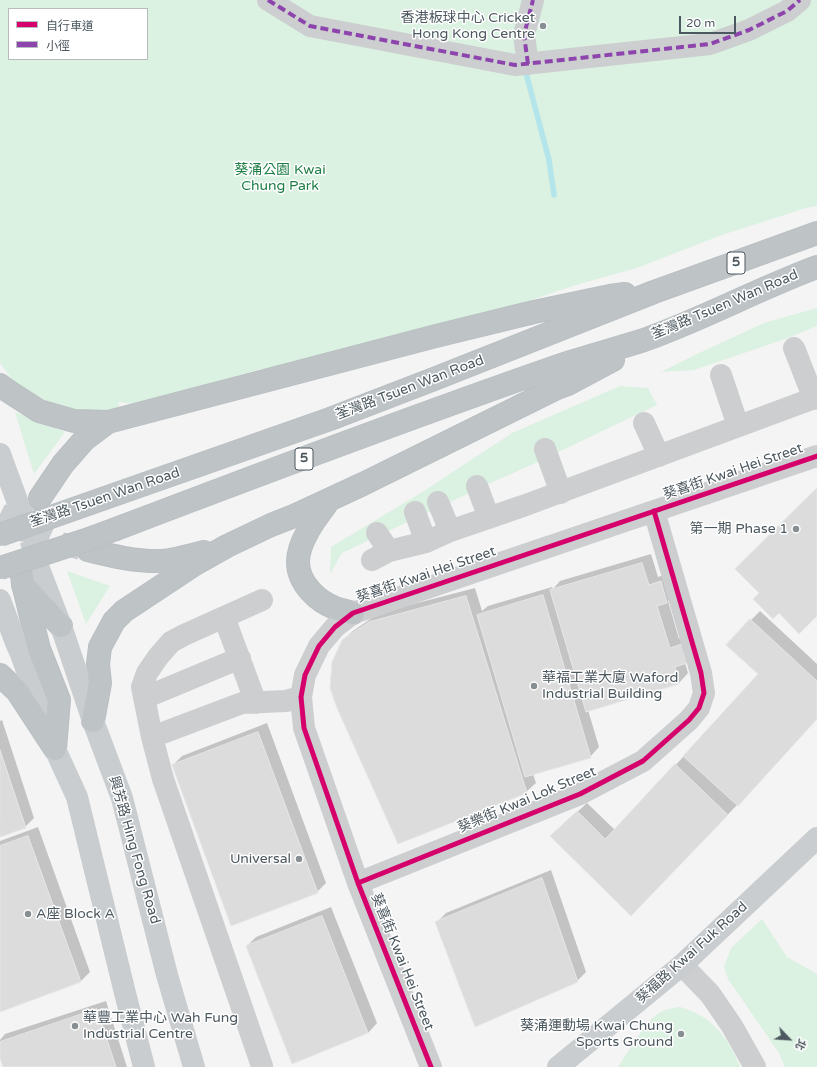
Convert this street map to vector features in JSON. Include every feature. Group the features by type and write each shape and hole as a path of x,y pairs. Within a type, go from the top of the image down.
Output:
{"highway":[{"name":"荃灣路 Tsuen Wan Road","path":"0,535 330,419 441,377 654,292 817,233"},
{"name":"荃灣路 Tsuen Wan Road","path":"20,575 86,540 560,365 644,340 708,315 817,267"},
{"path":"0,384 39,412 74,421 108,422 436,336 526,314 610,296 654,292"},
{"path":"93,721 100,682 98,664 100,647 114,621 124,611 139,600 227,546 329,500 568,384 615,359 644,340"},
{"path":"40,498 63,464 84,440 108,422"},
{"path":"329,500 307,532 301,548 298,563 301,576 306,586 315,595 334,608 353,613"},
{"path":"88,550 135,560 162,561 227,546"},
{"path":"20,575 61,626"},
{"path":"20,575 39,649 59,700 55,749"},
{"path":"0,675 17,691 55,749"}],"main road":[{"path":"0,454 19,506"},
{"path":"0,600 55,749 77,797 144,1067"},
{"name":"興芳路 Hing Fong Road","path":"61,626 93,721 122,798 168,975 194,1067"},
{"name":"葵福路 Kwai Fuk Road","path":"555,1066 682,965 817,838"}],"street":[{"path":"268,0 310,26 515,66 710,44 749,30 787,11 800,0"},
{"path":"528,64 524,35 533,0"},
{"path":"377,533 380,555 426,542 450,531 560,493 815,398 794,348"},
{"path":"721,375 738,426"},
{"path":"644,423 659,456"},
{"path":"545,449 560,493"},
{"name":"葵喜街 Kwai Hei Street","path":"431,1067 358,883 304,728 301,697 305,675 319,646 335,627 353,613 817,456"},
{"path":"477,486 489,518"},
{"path":"438,502 450,531"},
{"name":"葵樂街 Kwai Lok Street","path":"358,883 580,794 643,761 689,720 699,708 704,693 701,673 654,511"},
{"path":"415,512 426,542"},
{"path":"262,600 171,642 147,673 142,687 152,737 163,779 262,1066"},
{"path":"224,617 256,703"},
{"path":"144,698 240,658"},
{"path":"152,737 242,703 286,701 301,697"},
{"path":"682,965 710,994 732,1026 755,1067"}],"green space":[{"name":"葵涌公園 Kwai Chung Park","path":"0,0 817,0 817,206 806,208 719,236 637,268 292,370 261,369 222,380 210,391 169,394 135,404 118,402 120,410 87,414 41,401 17,386 0,363"},
{"path":"817,308 817,326 788,338 694,370 661,372 764,323"},
{"path":"620,386 648,388 657,405 342,553 330,574 331,547 424,491 512,433"},
{"path":"15,412 65,432 34,474"},
{"path":"67,571 110,586 86,624"},
{"path":"762,919 787,957 817,974 817,1067 785,1067 779,1053 728,979 724,967 731,948"},
{"name":"葵涌運動場 Kwai Chung Sports Ground","path":"680,1007 701,1016 718,1029 730,1046 740,1067 618,1067 648,1023 654,1017 664,1011"}],"building":[{"name":"第一期 Phase 1","path":"817,488 817,616 799,634 779,613 773,619 753,599 759,593 735,569"},
{"path":"642,563 649,585 661,581 667,603 657,606 670,648 682,644 687,663 675,667 679,684 586,712 550,590"},
{"name":"華福工業大廈 Waford Industrial Building","path":"543,595 591,758 525,777 477,615"},
{"path":"466,596 527,793 398,844 337,708 330,688 332,662 342,640 369,622"},
{"path":"750,619 817,681 817,719 738,806 683,756 758,674 726,645"},
{"path":"258,732 318,893 231,926 172,765"},
{"path":"0,750 26,828 0,837"},
{"path":"675,764 728,815 631,916 550,836 577,811 605,839"},
{"name":"A座 Block A","path":"28,836 81,982 0,1012 0,846"},
{"path":"542,878 578,982 475,1027 435,922"},
{"path":"322,916 368,1033 292,1064 246,946"},
{"name":"華豐工業中心 Wah Fung Industrial Centre","path":"97,1009 116,1067 3,1067 0,1058 0,1042"}],"waterway":[{"path":"526,73 549,160 554,195"}],"tunnel":[{"path":"22,575 23,548 27,528 40,498"},
{"path":"20,509 39,569"},
{"path":"0,514 61,543 81,549"}],"marked path":[{"path":"268,0 310,26 515,65 710,44 749,30 787,11 800,0"},
{"path":"528,64 524,35 533,0"}],"cycle path":[{"path":"431,1067 358,883 304,728 301,697 305,675 319,646 335,627 353,613 817,456"},
{"path":"358,883 580,794 643,761 689,720 699,708 704,693 701,673 654,511"}],"place":[{"name":"香港板球中心 Cricket Hong Kong Centre","path":"543,26"},
{"name":"第一期 Phase 1","path":"796,529"},
{"name":"華福工業大廈 Waford Industrial Building","path":"534,686"},
{"name":"Universal","path":"299,859"},
{"name":"A座 Block A","path":"28,914"},
{"name":"華豐工業中心 Wah Fung Industrial Centre","path":"75,1026"},
{"name":"葵涌運動場 Kwai Chung Sports Ground","path":"681,1034"}]}
